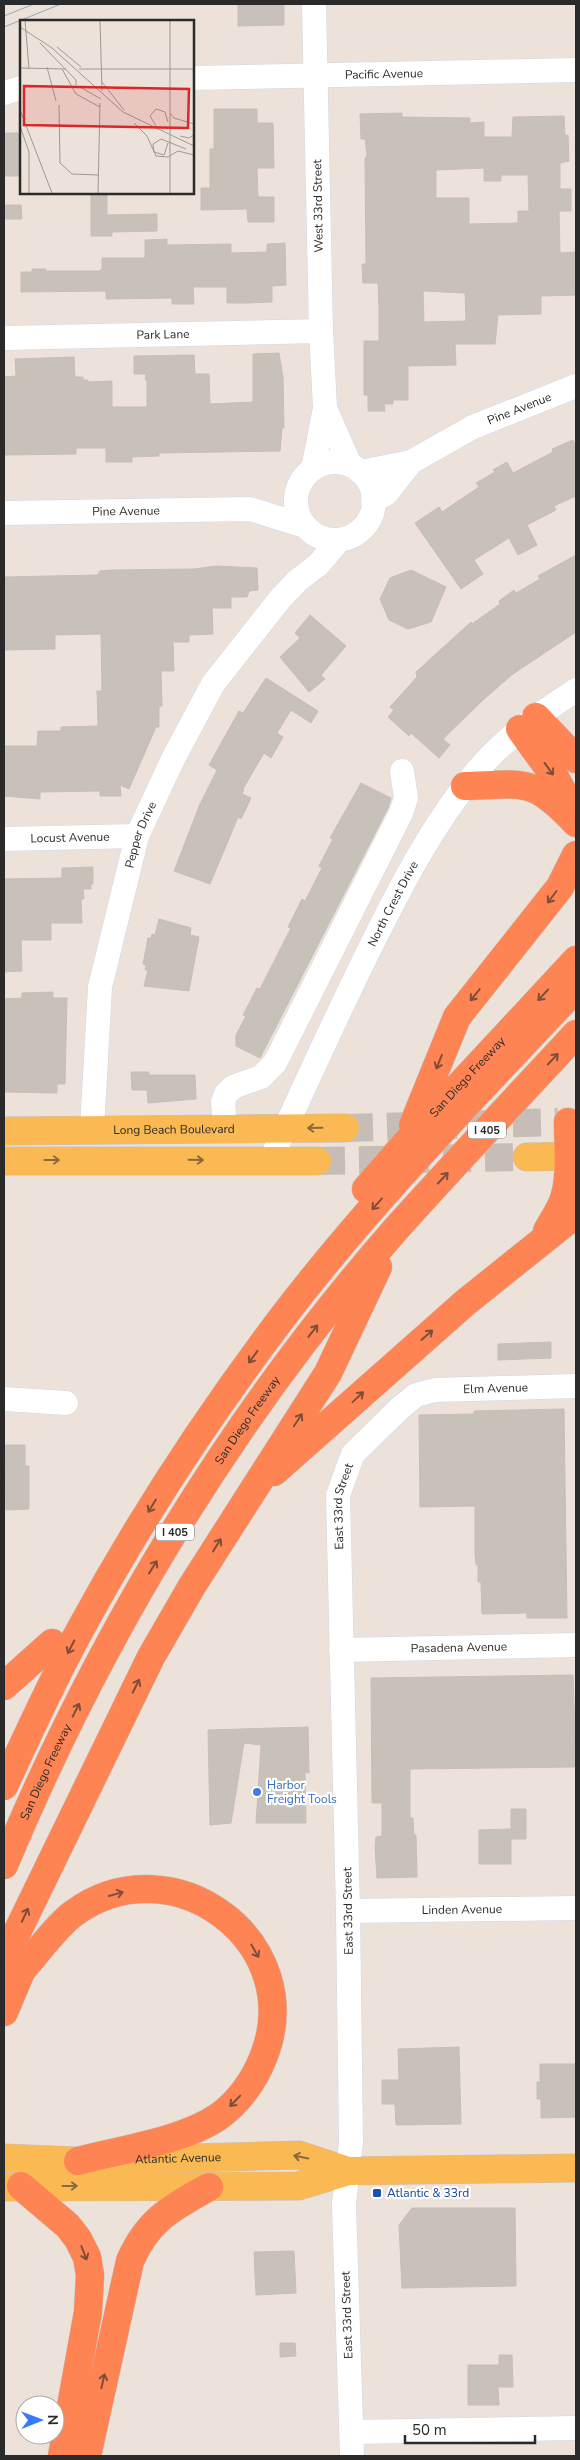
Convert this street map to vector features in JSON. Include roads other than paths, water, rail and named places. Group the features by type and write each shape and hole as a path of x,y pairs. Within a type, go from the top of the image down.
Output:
{"highway":[{"path":"528,723 576,759"},
{"path":"528,723 568,797 576,819"},
{"path":"466,786 522,784 535,788 560,806 576,823"},
{"path":"406,1143 457,1017 560,887 576,855"},
{"name":"San Diego Freeway","path":"4,1748 52,1643 123,1519 211,1385 287,1284 406,1143 576,960"},
{"path":"4,1786 39,1710 102,1591 178,1464 231,1388 283,1316 361,1222 576,988"},
{"path":"4,2012 12,1966 90,1812 114,1730 156,1649 252,1490 328,1373 397,1228 413,1179 576,1006"},
{"name":"San Diego Freeway","path":"4,1865 62,1736 140,1588 169,1540 265,1396 302,1345 397,1228 576,1034"},
{"path":"539,1244 563,1203 572,1156 567,1122"},
{"path":"252,1490 326,1427 390,1367 466,1302 576,1214"},
{"path":"4,1686 52,1643"},
{"path":"12,1966 72,1914 106,1897 126,1891 160,1889 192,1897 224,1915 249,1940 266,1972 272,2006 269,2045 249,2086 232,2104 218,2117 190,2132 78,2161"},
{"path":"13,2186 56,2214 78,2239 86,2257 90,2276 88,2312 62,2456"},
{"path":"87,2456 130,2261 137,2245 154,2222 168,2210 209,2187"}],"main road":[{"name":"Long Beach Boulevard","path":"4,1131 345,1128"},
{"path":"527,1157 572,1156"},
{"path":"4,1161 317,1160"},
{"name":"Atlantic Avenue","path":"4,2158 78,2161 299,2155 348,2172"},
{"name":"Atlantic Avenue","path":"13,2186 298,2186 348,2172 576,2168"}],"street":[{"name":"West 33rd Street","path":"313,469 325,408 321,332 314,4"},
{"name":"Pacific Avenue","path":"194,78 576,70"},
{"name":"Park Lane","path":"4,338 321,332"},
{"name":"Pine Avenue","path":"355,469 411,462 473,427 576,386"},
{"name":"West 33rd Street","path":"325,408 355,469"},
{"path":"337,462 355,469 369,482 373,500 369,519 362,530 351,537 339,540 326,540 309,530 298,515 296,502 298,489 303,478 313,469 324,463 337,462"},
{"name":"Pine Avenue","path":"373,500 386,494 411,462"},
{"name":"Pine Avenue","path":"250,509 298,489"},
{"name":"Pine Avenue","path":"4,513 250,509 309,530"},
{"name":"Pepper Drive","path":"297,581 308,558 309,530"},
{"name":"Pepper Drive","path":"92,1129 100,987 137,836 174,757 213,684 297,581 319,564 339,540"},
{"name":"North Crest Drive","path":"270,1161 396,894 429,838 478,770 528,723 576,690"},
{"path":"225,1128 223,1102 226,1094 233,1087 261,1077 275,1063 401,813 406,798 402,771"},
{"name":"Locust Avenue","path":"4,839 137,836"},
{"name":"Elm Avenue","path":"416,1395 435,1390 576,1386"},
{"name":"East 33rd Street","path":"352,2456 345,2213 351,2142 348,1911 338,1495 353,1454 416,1395"},
{"path":"4,1399 66,1403"},
{"name":"Pasadena Avenue","path":"342,1650 576,1645"},
{"name":"Linden Avenue","path":"348,1911 576,1908"},
{"path":"352,2432 576,2428"}],"tunnel":[{"path":"345,1128 558,1122"},
{"path":"317,1161 527,1157"}],"tram line":[{"path":"4,16 34,4"},
{"path":"21,20 61,4"},
{"path":"4,27 20,21"}],"place":[{"name":"Harbor Freight Tools","path":"257,1792"},
{"name":"Atlantic & 33rd","path":"377,2193"}]}
